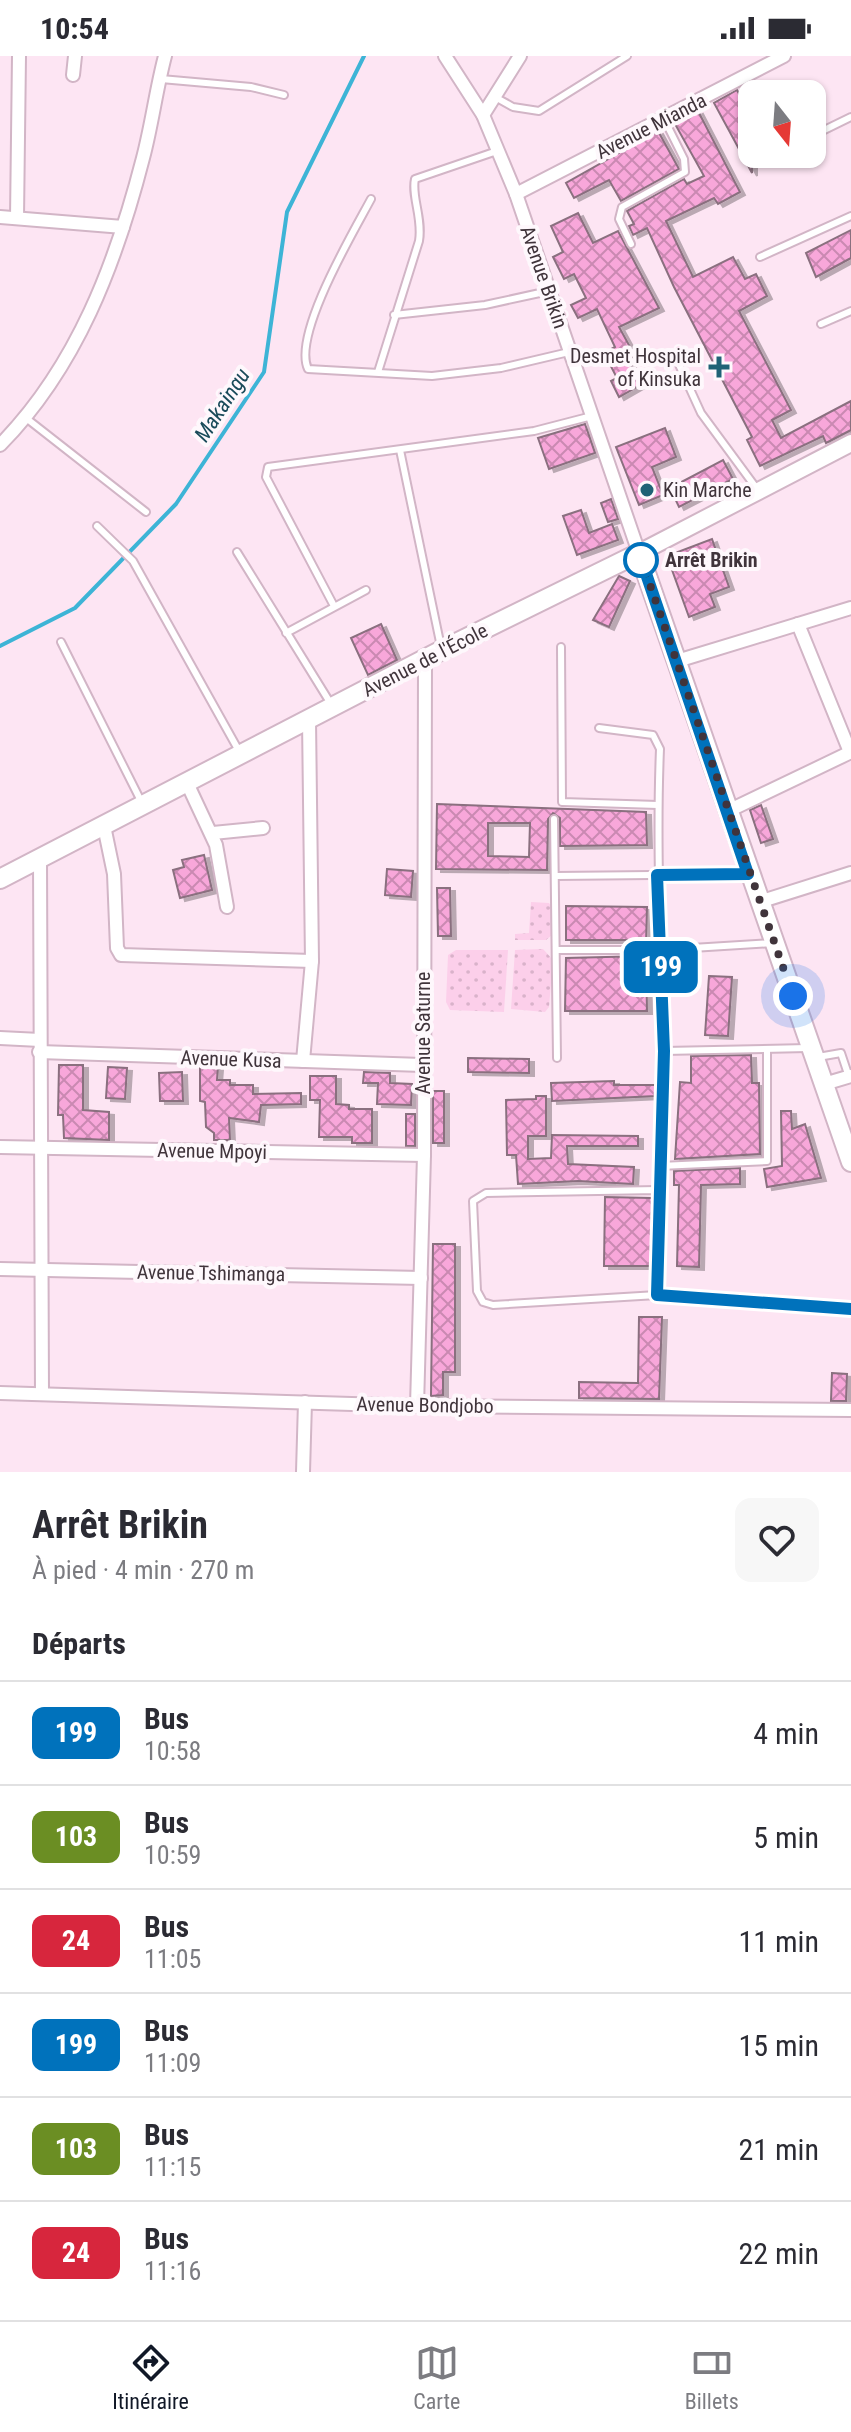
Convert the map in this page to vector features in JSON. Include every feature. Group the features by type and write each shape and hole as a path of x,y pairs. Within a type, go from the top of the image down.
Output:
{"main road":[{"name":"Avenue de l'École","path":"2,875 40,859 442,650 639,553"},
{"path":"639,553 748,874 851,1162"}],"street":[{"path":"17,218 19,56"},
{"path":"73,75 75,56"},
{"path":"0,445 26,418 97,302 144,156 165,56"},
{"name":"Avenue Brikin","path":"445,56 483,115 516,194 639,553"},
{"path":"483,115 520,56"},
{"name":"Avenue Mianda","path":"516,194 784,56"},
{"path":"0,217 123,227"},
{"name":"Avenue de l'École","path":"639,553 851,443"},
{"path":"677,661 851,608"},
{"path":"728,811 851,752 798,624"},
{"name":"Avenue Saturne","path":"417,1406 424,1155 425,660"},
{"path":"303,1061 312,961 309,720"},
{"path":"187,783 213,833 227,907"},
{"path":"104,826 114,874 117,948 121,955 312,961"},
{"path":"213,833 263,828"},
{"path":"40,859 39,1269 42,1394"},
{"path":"759,902 851,873"},
{"name":"Avenue Kusa","path":"0,1038 39,1046 422,1065"},
{"path":"824,1084 850,1076"},
{"name":"Avenue Mpoyi","path":"0,1147 424,1155"},
{"name":"Avenue Tshimanga","path":"0,1269 421,1278"},
{"name":"Avenue Bondjobo","path":"0,1393 417,1406 851,1410"},
{"path":"303,1472 305,1402"}],"lane":[{"path":"495,97 513,107 539,111 627,56"},
{"path":"159,79 251,87 284,95"},
{"path":"826,129 851,117"},
{"path":"631,244 619,219 622,207 685,172 684,159 664,119"},
{"path":"378,372 421,225 414,192 415,179 499,151"},
{"path":"371,199 311,323 305,362 311,370 432,376 466,374 569,352"},
{"path":"760,257 851,216"},
{"path":"394,315 485,305 549,291"},
{"path":"821,324 851,311"},
{"path":"675,356 701,413 758,491"},
{"path":"334,606 265,469 272,465 534,431 592,416"},
{"path":"26,418 146,512"},
{"path":"400,450 442,650"},
{"path":"97,526 133,561 241,754"},
{"path":"237,552 333,707"},
{"path":"286,633 366,590"},
{"path":"61,642 143,806"},
{"path":"561,647 562,802 658,805"},
{"path":"599,728 644,732 658,740 657,875 664,1051 657,1295"},
{"path":"554,819 557,1058"},
{"path":"556,876 748,874"},
{"path":"556,950 660,950 774,943"},
{"path":"664,1051 767,1049 841,1053 850,1076"},
{"path":"660,1166 767,1161 767,1049"},
{"path":"658,1190 486,1193 477,1196 472,1210 477,1291 483,1302 493,1305 657,1295 851,1309"}],"shaded area":[{"path":"531,902 549,903 553,909 552,935 546,940 515,940 515,934 529,933"},
{"path":"543,949 553,960 549,1007 545,1012 511,1009 515,950"},
{"path":"456,950 508,950 504,1012 450,1010 446,1002 448,955"}],"building":[{"path":"737,90 738,147 714,103"},
{"path":"698,111 740,192 718,204 714,198 666,221 693,277 733,257 745,279 756,274 767,296 739,311 791,410 772,420 781,438 851,401 851,430 826,443 823,436 760,466 747,440 752,437 647,228 633,235 629,226 634,224 627,211 684,179 687,184 704,176 675,124"},
{"path":"658,131 679,169 621,201 609,180 574,198 566,183"},
{"path":"578,213 593,243 618,231 659,308 619,327 635,356 628,360 642,384 619,397 611,381 617,378 604,353 615,347 597,309 578,318 571,305 586,298 574,274 564,279 553,257 563,252 551,226"},
{"path":"851,230 851,258 816,277 806,253"},
{"path":"585,424 595,453 549,469 538,438"},
{"path":"665,428 676,457 652,467 663,495 639,505 616,447"},
{"path":"723,460 733,479 679,507 670,488"},
{"path":"611,499 618,519 608,522 601,503"},
{"path":"581,510 589,533 612,524 618,540 577,555 563,516"},
{"path":"712,539 729,587 710,594 715,607 689,617 667,556"},
{"path":"619,576 630,581 609,627 593,620"},
{"path":"381,624 397,660 368,675 351,638"},
{"path":"437,804 646,812 647,845 560,846 560,818 553,813 548,819 547,870 436,869","holes":["488,823 530,823 529,857 488,856"]},
{"path":"761,805 773,839 761,843 750,810"},
{"path":"204,855 212,890 180,898 173,870 184,867 182,860"},
{"path":"387,869 413,871 411,897 385,895"},
{"path":"437,888 450,888 451,936 438,936"},
{"path":"566,906 647,907 646,944 632,944 632,940 566,940"},
{"path":"646,956 647,1011 565,1011 566,958"},
{"path":"709,976 732,977 728,1036 705,1035"},
{"path":"751,1055 752,1083 759,1083 760,1154 675,1159 680,1082 691,1083 691,1056"},
{"path":"468,1058 529,1059 529,1073 468,1072"},
{"path":"59,1065 83,1065 83,1110 109,1112 109,1140 64,1138 63,1115 58,1115"},
{"path":"200,1066 218,1067 217,1080 230,1080 230,1085 253,1085 253,1094 301,1093 301,1104 261,1105 259,1122 229,1118 230,1140 214,1140 214,1133 206,1127 205,1102 200,1101"},
{"path":"108,1067 127,1068 125,1099 106,1098"},
{"path":"182,1072 183,1101 160,1101 159,1073"},
{"path":"364,1072 390,1073 390,1083 412,1084 411,1105 377,1104 378,1083 363,1083"},
{"path":"310,1076 336,1076 336,1104 349,1105 349,1109 372,1109 372,1143 352,1143 352,1137 319,1137 320,1100 310,1100"},
{"path":"614,1081 614,1085 656,1085 656,1096 552,1101 551,1083"},
{"path":"433,1091 444,1091 444,1143 433,1143"},
{"path":"536,1096 546,1096 546,1136 528,1136 528,1159 551,1158 552,1135 638,1136 638,1146 567,1146 568,1164 634,1167 633,1184 578,1181 518,1184 516,1155 507,1155 506,1100 536,1099"},
{"path":"781,1111 791,1111 792,1129 805,1124 821,1178 767,1187 764,1169 782,1166"},
{"path":"406,1114 415,1114 415,1146 406,1146"},
{"path":"740,1168 740,1184 701,1185 699,1267 677,1266 679,1185 674,1185 674,1171"},
{"path":"605,1197 652,1198 651,1266 604,1266"},
{"path":"433,1244 455,1244 455,1372 443,1372 443,1395 431,1396"},
{"path":"639,1317 662,1317 659,1399 579,1398 579,1382 638,1383"},
{"path":"832,1373 847,1374 846,1401 831,1401"}],"waterway":[{"name":"Makaingu","path":"0,646 75,608 176,504 264,372 287,212 364,56"}],"bus line":[{"name":"199","path":"639,553 748,874 657,875 664,1051 657,1295 851,1309"}],"place":[{"name":"Desmet Hospital of Kinsuka","path":"719,367"},
{"name":"Kin Marche","path":"647,490"},
{"name":"Arrêt Brikin","path":"641,560"}],"route":[{"path":"641,560 639,553 748,874 793,996"}]}
